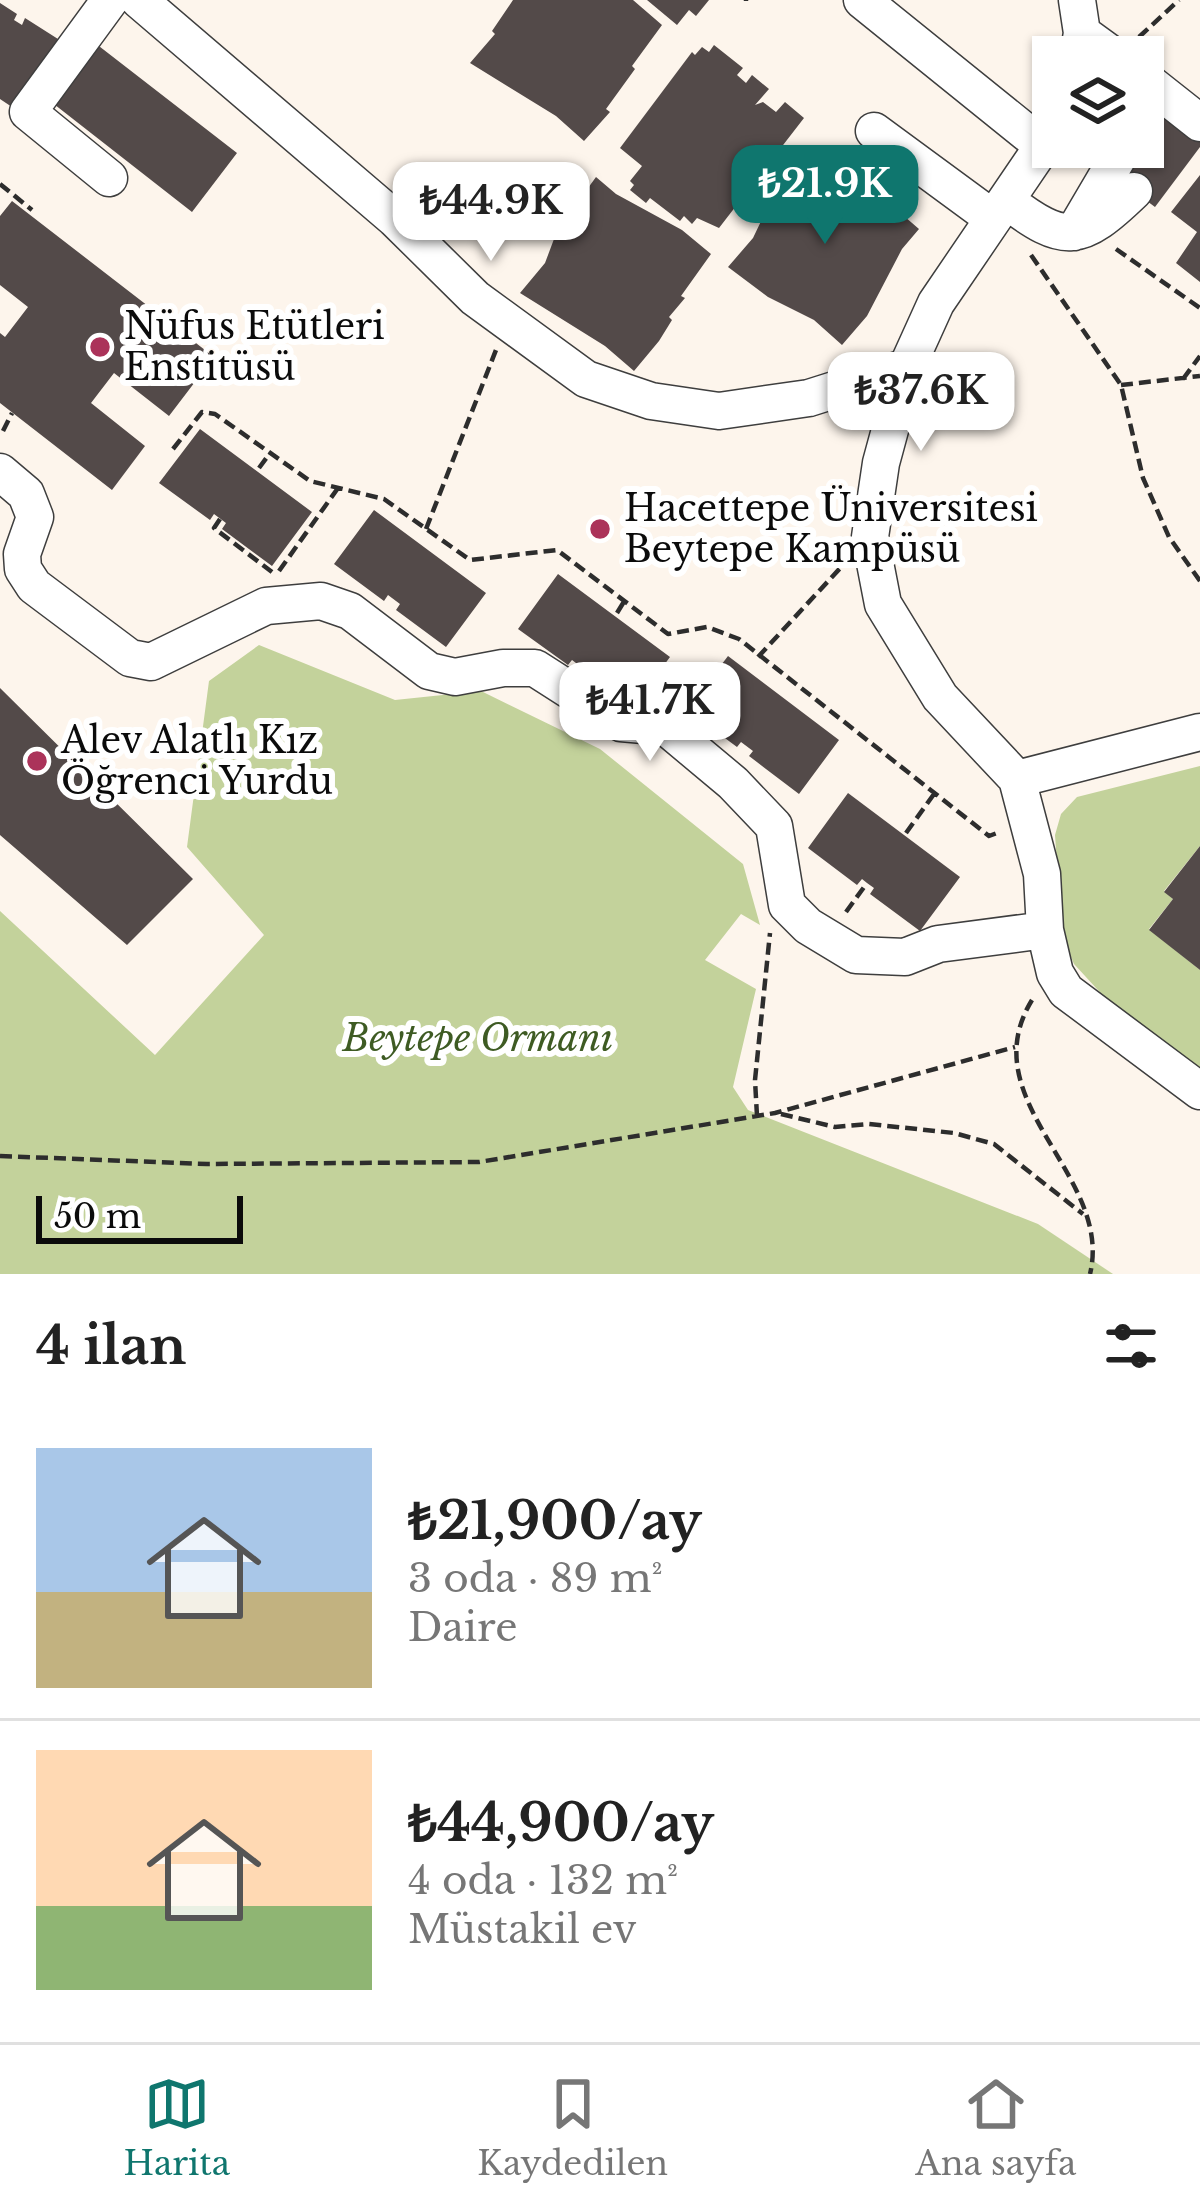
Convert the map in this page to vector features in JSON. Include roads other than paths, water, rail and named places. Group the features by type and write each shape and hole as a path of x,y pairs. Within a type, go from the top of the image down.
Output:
{"street":[{"path":"109,178 28,112 110,0"},
{"path":"139,0 507,322 586,379 651,401 719,411 809,398 907,367"},
{"path":"862,0 1032,126"},
{"path":"1164,91 1200,123"},
{"path":"874,131 999,209 1048,232 1075,232 1108,216 1134,191"},
{"path":"1032,161 936,303 907,367 881,463 870,537 883,604 940,697 1017,778 1042,874 1045,930 1055,973 1066,991 1200,1091"},
{"path":"1075,232 1112,168"},
{"path":"0,472 26,494 35,517 22,554 34,586 111,649 152,662 266,606 321,601 350,611 429,671 455,677 535,668 621,723 666,728 733,783 774,826 787,905 808,926 856,955 878,959 975,937 1045,930"},
{"path":"1017,778 1200,732"}],"place":[{"name":"Nüfus Etütleri Enstitüsü","path":"100,347"},
{"name":"Hacettepe Üniversitesi Beytepe Kampüsü","path":"600,529"},
{"name":"Alev Alatlı Kız Öğrenci Yurdu","path":"37,761"}],"park label":[{"name":"Beytepe Ormanı","path":"478,1038"}]}
